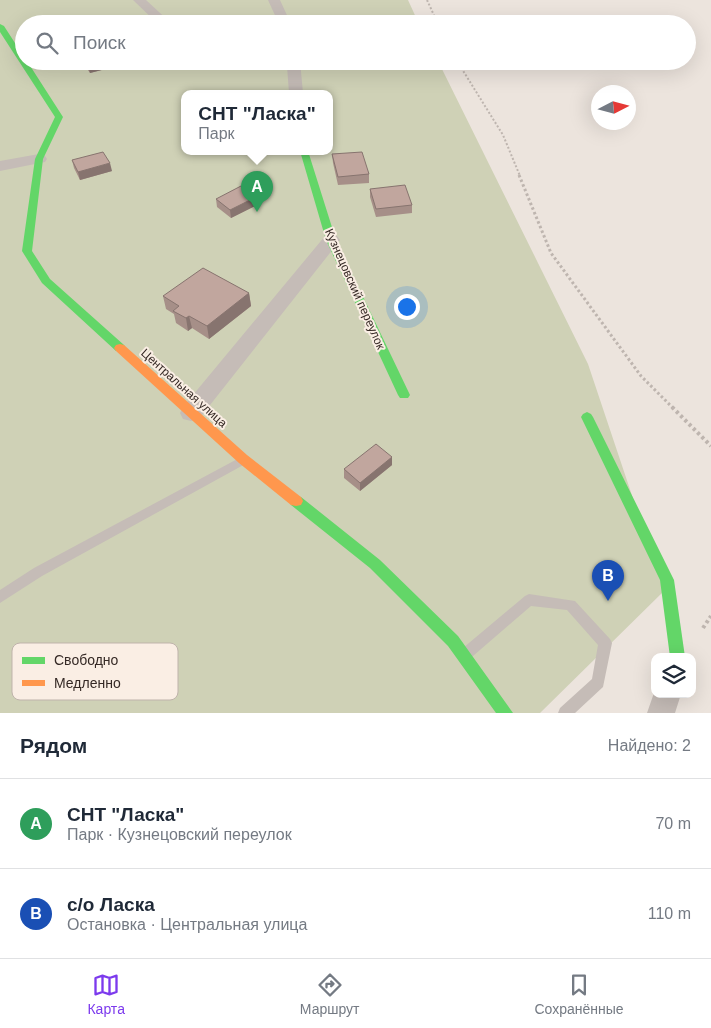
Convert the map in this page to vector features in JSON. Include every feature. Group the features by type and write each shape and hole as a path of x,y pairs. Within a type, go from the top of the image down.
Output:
{"street":[{"path":"139,0 156,15"},
{"path":"274,0 282,15"},
{"name":"Центральная улица","path":"0,26 15,49"},
{"name":"Центральная улица","path":"29,70 59,117 39,159 27,250 46,281 190,413 375,564 453,641 505,713"},
{"path":"294,70 296,90"},
{"name":"Кузнецовский переулок","path":"305,155 331,240 404,395"},
{"path":"0,166 39,159"},
{"path":"190,413 331,240"},
{"path":"587,417 667,580 677,653"},
{"path":"660,713 666,698"}],"lane":[{"path":"0,597 38,572 244,459"},
{"path":"464,656 529,600 570,605 605,643 598,682 565,713"}],"path":[{"path":"427,0 434,15"},
{"path":"463,70 503,135 551,253 641,376 711,446"}],"green space":[{"path":"0,0 408,0 415,15 15,15 15,70 442,70 588,364 664,591 540,713 0,713"}],"building":[{"path":"103,152 110,163 78,172 72,160"},
{"path":"362,152 369,174 338,177 333,154"},
{"path":"405,185 412,205 376,209 370,189"},
{"path":"241,186 256,197 230,210 216,199"},
{"path":"203,268 249,293 207,326 189,316 186,318 173,311 179,306 163,296"},
{"path":"376,444 392,457 360,483 344,469"}],"traffic: fast":[{"path":"0,26 15,49"},
{"path":"29,70 59,117 39,159 27,251 46,281 120,348"},
{"path":"305,155 331,240 404,395"},
{"path":"587,417 667,580 677,653"},
{"path":"296,501 375,564 453,641 505,713"}],"traffic: slow":[{"path":"120,348 243,459 296,501"}],"place":[{"name":"СНТ \"Ласка\"","path":"257,212"},
{"name":"с/о Ласка","path":"608,601"}]}
